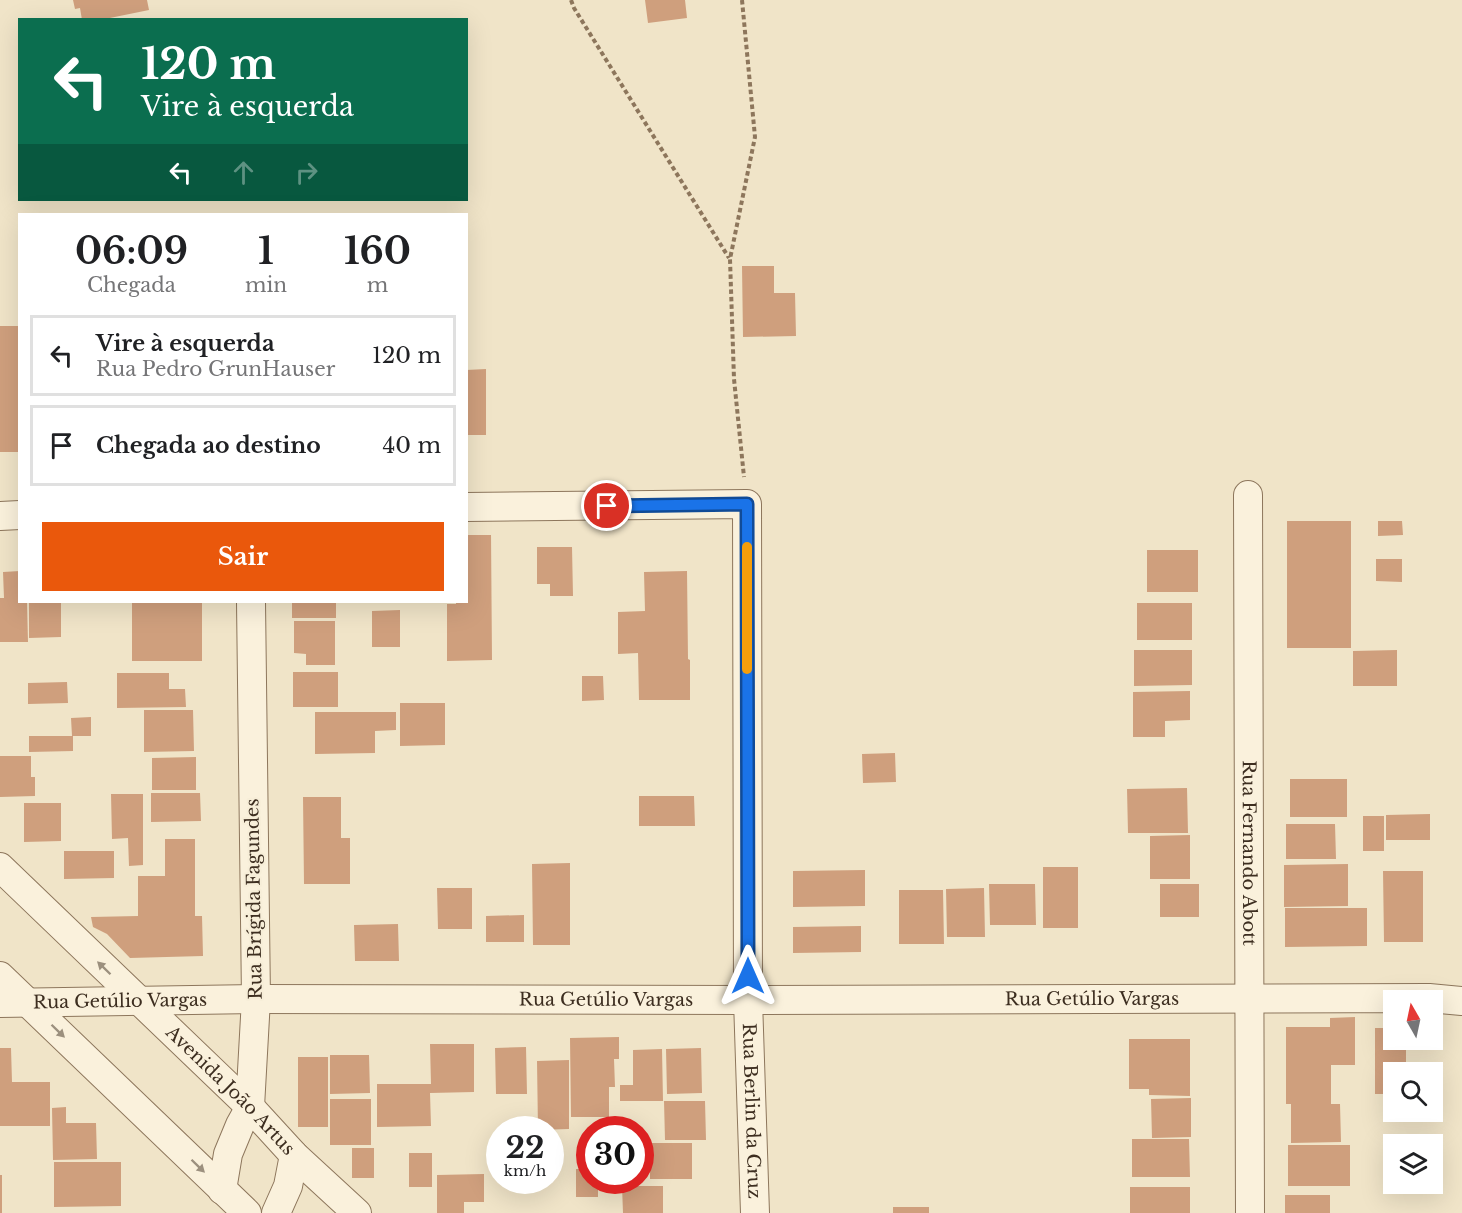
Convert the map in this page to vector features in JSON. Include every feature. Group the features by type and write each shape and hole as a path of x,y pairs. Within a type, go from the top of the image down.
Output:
{"street":[{"name":"Rua Fernando Abott","path":"1248,495 1250,1213"},
{"path":"468,507 747,504"},
{"name":"Rua Berlin da Cruz","path":"747,504 748,1000 755,1213"},
{"path":"0,516 18,515"},
{"name":"Rua Brígida Fagundes","path":"222,1190 228,1154 250,1107 256,999 251,603"},
{"name":"Avenida João Artus","path":"0,867 250,1107 294,1155 357,1213"},
{"path":"0,976 247,1213"},
{"name":"Rua Getúlio Vargas","path":"0,1003 256,999 1429,998 1462,1001"},
{"path":"276,1213 288,1186 294,1155"}],"path":[{"path":"571,0 730,259"},
{"path":"742,0 755,137 730,259 734,379 747,504"}],"building":[{"path":"73,0 147,0 149,10 110,18 82,18 80,8 75,9"},
{"path":"645,0 685,0 687,18 648,23"},
{"path":"742,266 774,266 774,293 795,293 796,336 743,337"},
{"path":"0,326 18,326 18,452 0,452"},
{"path":"486,369 486,435 468,435 468,370"},
{"path":"1287,521 1351,521 1351,648 1287,648"},
{"path":"1378,521 1402,521 1403,535 1378,536"},
{"path":"468,535 491,535 492,660 447,661 447,604 468,603"},
{"path":"537,547 572,547 573,596 550,596 550,584 537,584"},
{"path":"1147,550 1198,550 1198,592 1147,592"},
{"path":"1376,559 1402,559 1402,582 1376,581"},
{"path":"18,571 18,603 27,603 28,642 0,642 0,598 4,598 3,572"},
{"path":"687,571 690,700 639,700 638,653 618,654 618,612 645,611 644,572"},
{"path":"29,603 61,603 61,637 29,638"},
{"path":"132,603 202,603 202,661 132,661"},
{"path":"292,603 336,603 336,618 292,618"},
{"path":"1137,603 1192,603 1192,640 1137,640"},
{"path":"400,610 400,647 372,647 372,611"},
{"path":"294,621 335,621 335,665 306,665 306,654 294,653"},
{"path":"1134,650 1192,650 1192,685 1134,686"},
{"path":"1397,650 1397,686 1353,686 1353,651"},
{"path":"293,672 338,672 338,707 293,707"},
{"path":"117,673 169,673 169,689 185,689 186,707 117,708"},
{"path":"582,676 603,676 604,700 582,701"},
{"path":"67,682 68,703 28,704 28,683"},
{"path":"1190,691 1190,720 1165,721 1165,737 1133,737 1133,692"},
{"path":"400,703 445,703 445,745 400,746"},
{"path":"144,710 193,710 194,751 144,752"},
{"path":"315,712 396,712 396,730 375,731 375,753 315,754"},
{"path":"91,717 91,736 72,736 71,718"},
{"path":"29,736 73,736 73,751 29,752"},
{"path":"895,753 896,782 863,783 862,754"},
{"path":"0,756 31,756 31,777 35,777 35,796 0,797"},
{"path":"196,757 196,790 152,790 152,758"},
{"path":"1290,779 1347,779 1347,817 1290,817"},
{"path":"1187,788 1188,833 1128,833 1127,789"},
{"path":"151,793 200,793 201,821 151,822"},
{"path":"111,794 143,794 143,865 129,866 128,838 112,839"},
{"path":"639,796 694,796 695,826 639,826"},
{"path":"303,797 341,797 341,838 350,838 350,884 304,884"},
{"path":"24,803 61,803 61,841 24,842"},
{"path":"1430,814 1430,840 1386,840 1386,815"},
{"path":"1363,816 1384,816 1384,851 1363,851"},
{"path":"1286,824 1335,824 1336,859 1286,859"},
{"path":"1190,835 1190,879 1150,879 1150,836"},
{"path":"165,839 195,839 195,916 202,916 203,956 130,958 107,934 93,927 91,917 138,916 138,876 165,876"},
{"path":"64,851 114,851 114,878 64,879"},
{"path":"570,863 570,945 533,945 532,864"},
{"path":"1348,864 1348,906 1284,907 1284,865"},
{"path":"1043,867 1078,867 1078,928 1043,928"},
{"path":"865,870 865,906 793,907 793,871"},
{"path":"1383,871 1423,871 1423,942 1384,942"},
{"path":"989,884 1035,884 1036,925 990,925"},
{"path":"1160,884 1199,884 1199,917 1160,917"},
{"path":"437,888 472,888 472,929 438,929"},
{"path":"984,888 985,937 947,937 946,889"},
{"path":"899,890 943,890 944,944 899,944"},
{"path":"1285,908 1367,908 1367,946 1285,947"},
{"path":"524,915 524,942 486,942 486,916"},
{"path":"398,924 399,961 355,961 354,925"},
{"path":"861,926 861,952 793,953 793,927"},
{"path":"1355,1017 1355,1065 1331,1065 1331,1104 1340,1104 1341,1142 1291,1143 1291,1104 1286,1104 1286,1027 1330,1027 1330,1018"},
{"path":"1375,1028 1383,1028 1383,1050 1406,1050 1406,1062 1383,1062 1383,1094 1375,1094"},
{"path":"619,1037 619,1059 614,1059 615,1087 609,1087 609,1116 571,1117 570,1038"},
{"path":"1129,1039 1190,1039 1190,1096 1149,1095 1149,1089 1129,1089"},
{"path":"430,1044 474,1044 474,1092 430,1093 431,1126 377,1127 377,1084 431,1084"},
{"path":"526,1047 527,1094 496,1094 495,1048"},
{"path":"0,1048 11,1048 12,1082 50,1082 50,1126 0,1126"},
{"path":"701,1048 702,1093 667,1094 666,1049"},
{"path":"662,1049 663,1101 620,1101 620,1085 633,1085 633,1050"},
{"path":"330,1055 369,1055 370,1093 330,1094"},
{"path":"298,1057 328,1057 328,1127 298,1127"},
{"path":"569,1060 569,1129 564,1129 564,1116 538,1116 537,1061"},
{"path":"1191,1098 1191,1137 1152,1138 1151,1099"},
{"path":"330,1099 371,1099 371,1145 330,1145"},
{"path":"664,1101 705,1101 706,1140 665,1140"},
{"path":"66,1107 66,1123 96,1123 97,1159 53,1160 52,1108"},
{"path":"1132,1139 1189,1139 1190,1177 1132,1177"},
{"path":"654,1143 692,1143 692,1179 654,1179"},
{"path":"1288,1145 1350,1145 1350,1186 1288,1186"},
{"path":"352,1148 374,1148 374,1178 352,1178"},
{"path":"409,1153 432,1153 432,1187 409,1187"},
{"path":"54,1162 121,1162 121,1206 54,1207"},
{"path":"484,1174 484,1202 464,1202 464,1213 437,1213 437,1175"},
{"path":"0,1175 2,1175 2,1213 0,1213"},
{"path":"654,1186 663,1186 663,1213 623,1213 622,1194 654,1194"},
{"path":"1130,1187 1190,1187 1190,1213 1130,1213"},
{"path":"576,1194 598,1194 598,1197 576,1197"},
{"path":"1285,1195 1330,1195 1330,1213 1285,1213"},
{"path":"893,1207 929,1207 929,1213 893,1213"}],"slow traffic":[{"path":"747,547 747,669"}],"route":[{"path":"607,506 747,504 748,976"}]}
